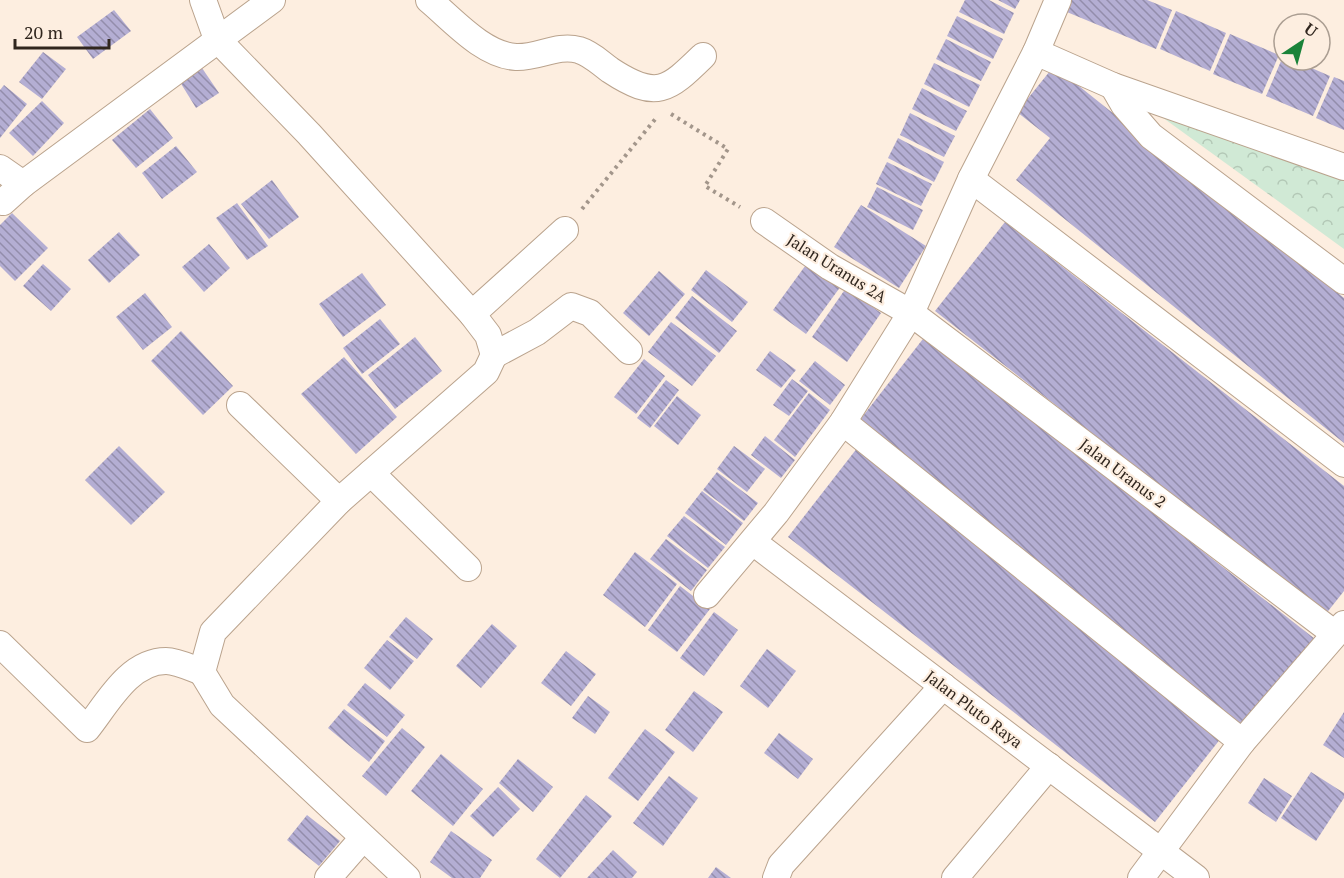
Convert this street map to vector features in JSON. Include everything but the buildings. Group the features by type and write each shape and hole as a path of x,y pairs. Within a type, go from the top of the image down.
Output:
{"street":[{"path":"203,0 217,39 309,134 472,314 488,335 494,355"},
{"path":"3,202 23,184 272,0"},
{"path":"429,0 475,39 498,52 516,57 567,48 582,51 611,70 656,89 674,84 704,56"},
{"path":"707,595 753,542 843,422 911,313 971,179 1036,52 1058,0"},
{"path":"1036,52 1113,86 1344,167"},
{"path":"1113,86 1124,105 1151,136 1344,281"},
{"path":"0,168 23,184"},
{"path":"971,179 1344,464"},
{"name":"Jalan Uranus 2A","path":"764,221 830,267 911,313"},
{"path":"472,314 565,230"},
{"path":"202,672 213,632 339,501 486,372 494,355 537,332 571,306 590,313 629,351"},
{"name":"Jalan Uranus 2","path":"911,313 1340,629"},
{"path":"240,405 339,501"},
{"path":"843,422 1242,742"},
{"path":"371,473 468,568"},
{"name":"Jalan Pluto Raya","path":"753,542 1196,878"},
{"path":"1141,878 1242,742 1340,629"},
{"path":"0,644 87,729 136,670 152,663 167,661 202,672 222,705 407,878"},
{"path":"776,878 781,865 943,686"},
{"path":"955,878 1049,766"},
{"path":"328,878 363,837"}],"path":[{"path":"565,230 663,110 728,149 705,186 764,221"}],"green space":[{"path":"1155,112 1344,175 1344,249"}]}
